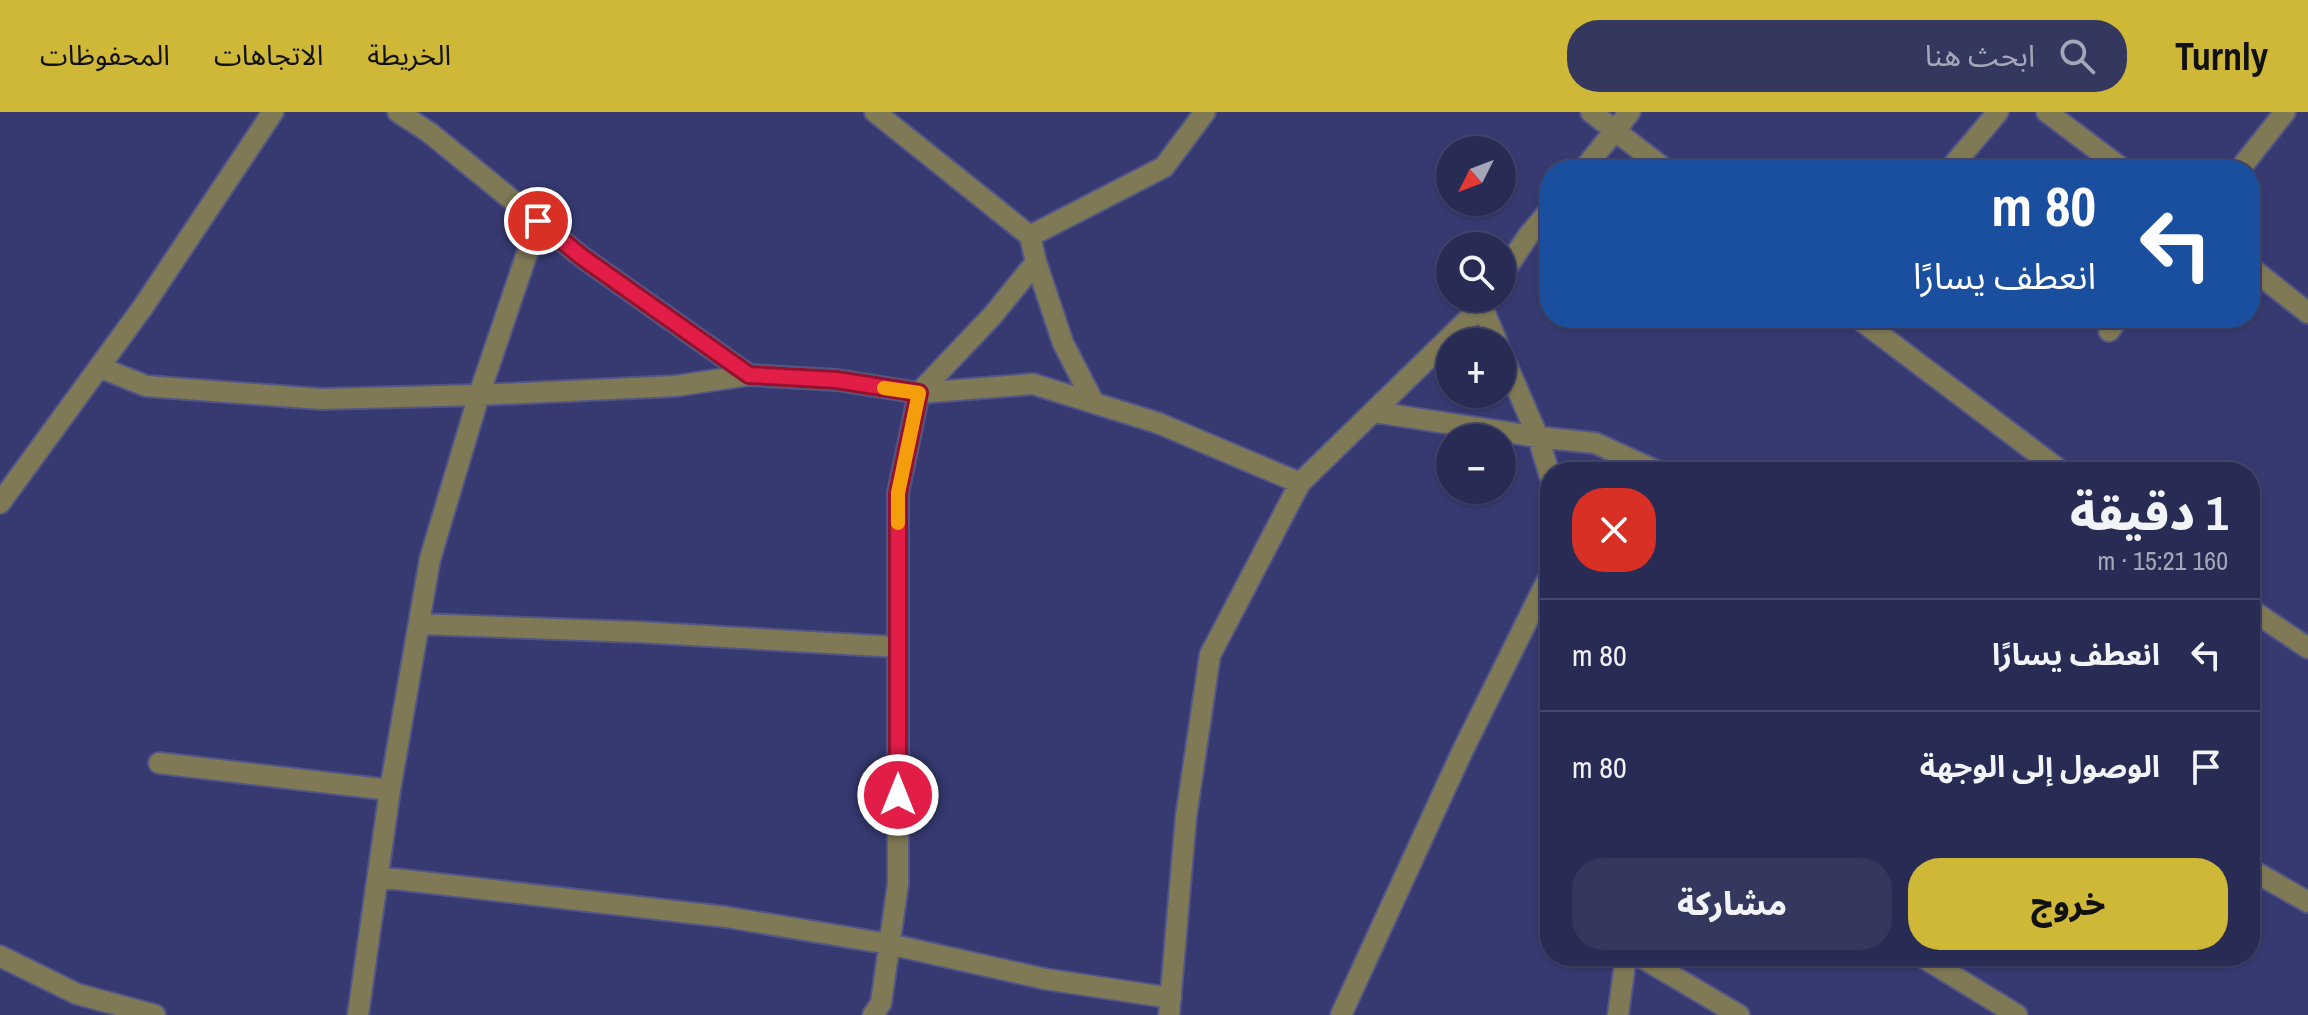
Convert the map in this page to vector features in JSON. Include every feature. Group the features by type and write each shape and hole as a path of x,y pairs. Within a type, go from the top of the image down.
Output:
{"street":[{"path":"0,503 143,307 273,112"},
{"path":"398,112 430,133 582,257 749,375"},
{"path":"875,112 1030,236 1063,343 1094,403"},
{"path":"1030,236 1164,167 1205,112"},
{"path":"1591,112 1653,160"},
{"path":"1591,160 1630,112"},
{"path":"1957,160 1998,112"},
{"path":"2047,112 2111,160"},
{"path":"2247,160 2285,112"},
{"path":"358,1015 390,790 430,559 479,395 538,221"},
{"path":"1516,254 1540,222"},
{"path":"873,1015 881,1003 898,884 898,493 919,393 993,315 1036,262"},
{"path":"2260,275 2308,313"},
{"path":"378,877 726,917 889,944 1170,1006 1186,817 1210,655 1300,483 1474,312"},
{"path":"1871,328 2048,462"},
{"path":"99,367 146,386 321,399 676,386 749,375 837,380 919,393 1033,384 1158,423 1300,483"},
{"path":"1516,386 1546,462"},
{"path":"1374,412 1595,443 1637,462"},
{"path":"1341,1015 1462,752 1540,595"},
{"path":"2260,616 2308,648"},
{"path":"419,624 638,632 898,647"},
{"path":"159,763 390,790"},
{"path":"2260,875 2308,902"},
{"path":"0,956 77,994 155,1015"},
{"path":"1618,1015 1625,966"},
{"path":"1656,966 1739,1015"},
{"path":"1937,966 2017,1015"}],"slow traffic":[{"path":"884,388 919,393 898,493 898,523"}],"route":[{"path":"538,221 582,257 749,375 837,380 919,393 898,493 898,795"}]}
